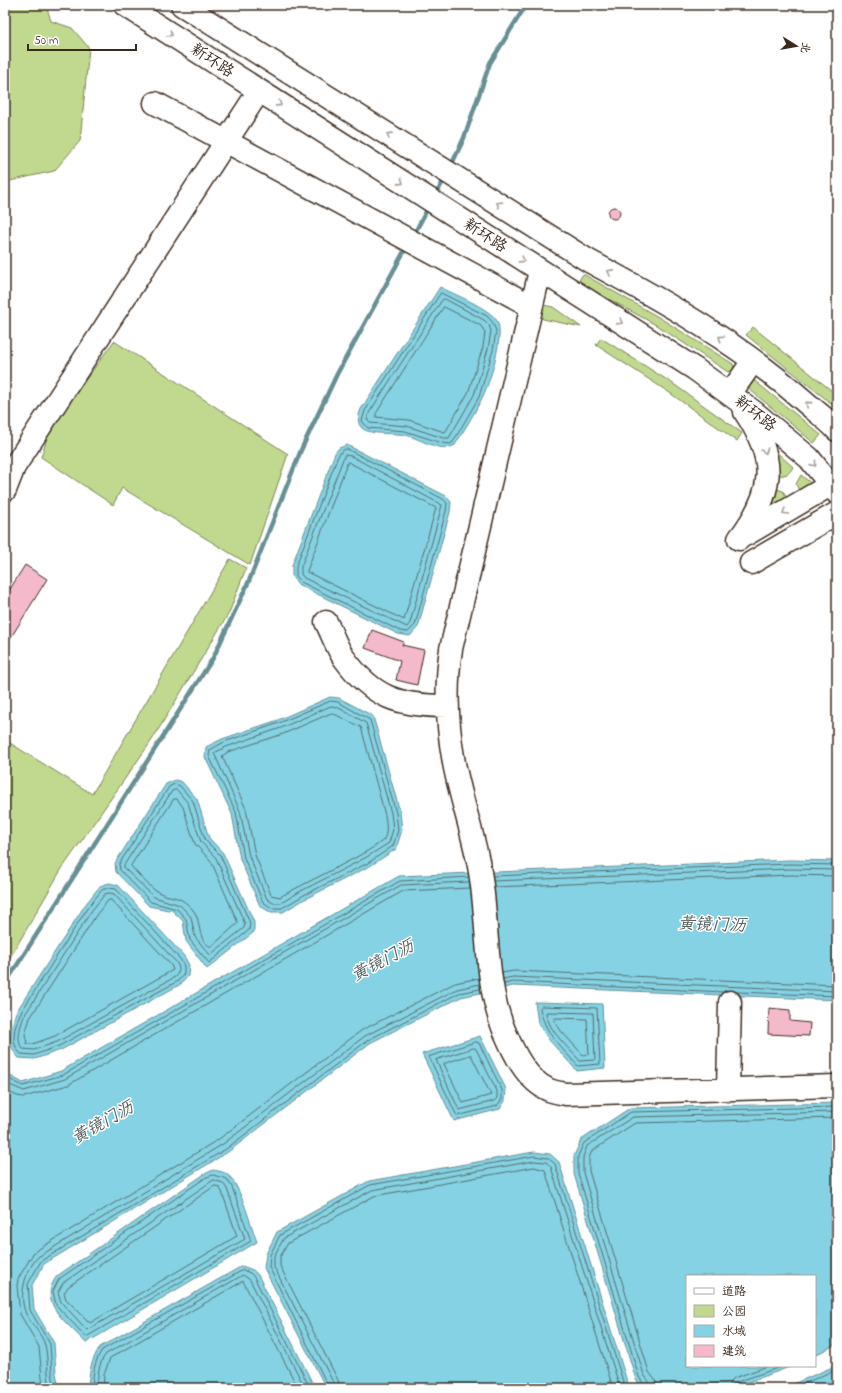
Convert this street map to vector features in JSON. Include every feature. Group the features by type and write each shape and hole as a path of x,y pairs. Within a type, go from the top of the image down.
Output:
{"street":[{"name":"新环路","path":"126,5 695,369 730,394 809,458 835,486 739,539 752,522 763,502 768,481 767,460 762,440 755,425 730,394"},
{"name":"新环路","path":"182,5 589,261 662,300 720,337 783,382 837,430"},
{"path":"5,490 14,467 259,91"},
{"path":"155,103 531,306"},
{"path":"540,271 451,649 446,678 447,706 454,764 480,872 494,992 504,1030 522,1066 533,1079 548,1090 566,1094 585,1095 837,1086"},
{"path":"730,394 753,361"},
{"path":"751,563 837,513"},
{"path":"326,622 343,657 370,686 387,698 406,704 447,706"},
{"path":"728,1090 730,1002"}],"green space":[{"path":"5,5 46,5 51,21 72,28 89,48 80,141 54,171 5,182"},
{"path":"583,274 660,318 733,364 734,370 728,372 656,325 578,282"},
{"path":"543,305 553,307 581,327 543,319 536,309"},
{"path":"753,327 837,395 837,408 746,335"},
{"path":"601,338 672,383 742,433 737,441 667,391 596,345"},
{"path":"114,341 288,454 250,565 122,488 113,505 41,457 50,429"},
{"path":"752,381 755,381 821,435 814,443 749,389 748,386"},
{"path":"772,448 793,467 788,473 784,475 776,475"},
{"path":"801,475 813,485 800,493 796,484"},
{"path":"774,488 783,491 788,500 765,514"},
{"path":"230,559 246,568 229,613 152,740 61,870 5,966 5,740 92,794"}],"water":[{"path":"440,287 479,306 493,316 497,321 499,328 498,348 492,373 478,406 455,445 449,447 437,447 405,435 364,430 360,426 358,419 361,409"},
{"path":"347,445 446,496 451,502 450,512 418,627 410,636 398,634 299,585 292,577 292,565 335,453 339,448"},
{"path":"330,697 339,698 373,716 400,812 402,830 396,849 370,866 305,899 283,912 270,912 260,906 240,859 232,814 205,757 206,747 222,739 278,720"},
{"path":"175,780 182,782 197,799 209,838 223,853 254,922 254,932 207,969 186,941 183,921 173,911 149,906 116,872 115,863 166,784"},
{"name":"黄镜门沥","path":"790,860 837,861 837,1000 513,986 461,997 370,1043 228,1152 44,1264 32,1285 34,1309 54,1343 56,1373 59,1388 5,1388 5,1073 23,1083 61,1071 399,876"},
{"path":"109,883 118,885 184,956 189,965 188,976 181,984 61,1050 35,1059 19,1058 12,1047 10,1036 16,1012 85,905 100,886"},
{"path":"535,1002 602,1004 605,1068 577,1071 549,1040 538,1023"},
{"path":"480,1036 506,1089 505,1101 500,1109 454,1121 422,1054"},
{"path":"837,1103 837,1344 816,1354 816,1275 686,1275 686,1367 789,1367 733,1388 643,1388 636,1380 574,1174 574,1156 581,1140 630,1108"},
{"path":"534,1152 550,1154 559,1162 629,1388 326,1388 264,1268 266,1254 277,1232 369,1181"},
{"path":"213,1170 226,1174 234,1182 242,1198 257,1242 86,1343 63,1320 52,1304 50,1295 51,1286 57,1276 203,1175"},
{"path":"242,1266 253,1270 258,1275 315,1388 88,1388 91,1366 100,1347"},
{"path":"837,1365 837,1388 784,1388"}],"building":[{"path":"614,207 618,209 620,213 618,217 614,219 610,217 608,213 610,209"},
{"path":"25,565 47,579 5,647 5,597"},
{"path":"372,630 404,642 402,645 424,650 417,685 396,680 400,661 365,648"},
{"path":"769,1008 790,1010 790,1021 810,1023 809,1036 768,1034"}],"waterway":[{"path":"450,168 464,138 490,63 526,5"},
{"path":"435,196 445,178"},
{"path":"413,236 429,206"},
{"path":"5,984 213,658 249,581 301,450 337,374 407,246"}]}
